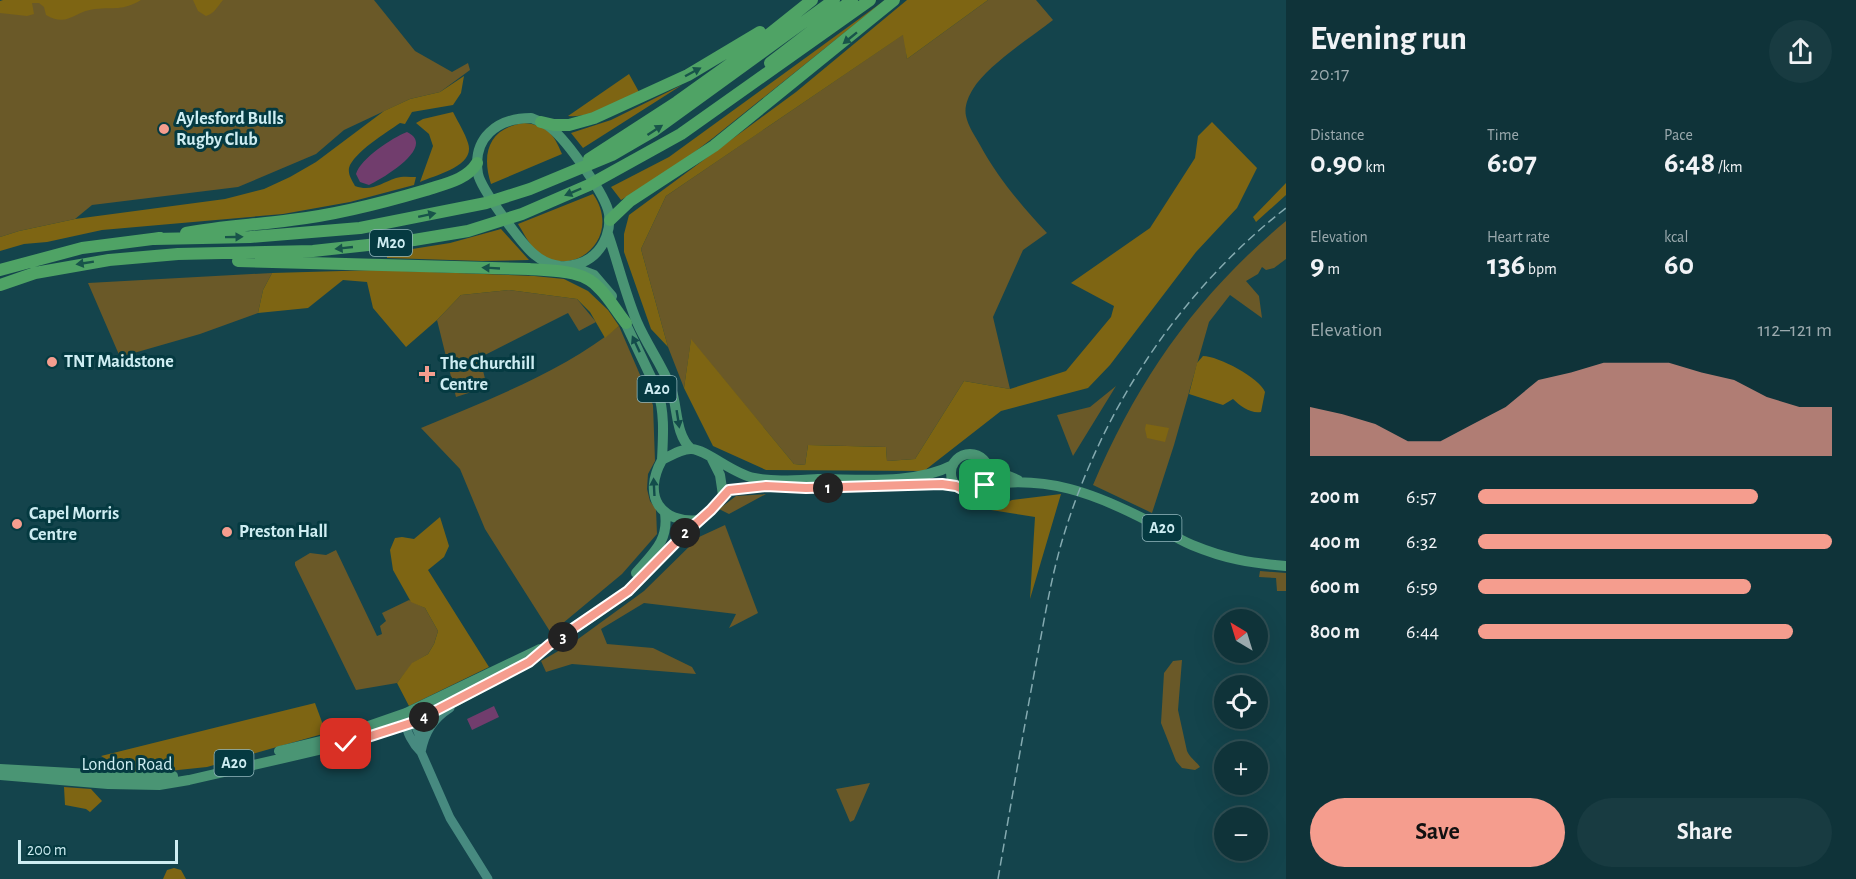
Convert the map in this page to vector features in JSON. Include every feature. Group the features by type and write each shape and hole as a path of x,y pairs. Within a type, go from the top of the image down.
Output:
{"highway":[{"path":"541,122 554,125 577,124 643,96 724,55 807,0"},
{"name":"M20","path":"565,175 677,102 747,52 812,0"},
{"name":"M20","path":"154,239 250,237 360,228 486,203 565,175 612,155 655,130 834,0"},
{"name":"M20","path":"625,166 706,111 852,0"},
{"name":"M20","path":"0,285 35,273 78,264 178,254 313,251 414,240 468,231 522,214 589,185 681,134 870,0"},
{"path":"610,220 630,201 714,146 894,0"},
{"name":"M20","path":"0,270 70,251 218,227 320,216 390,200 455,180 470,173 477,163"},
{"name":"M20","path":"143,257 529,269 575,274 592,281 600,288 626,323"},
{"name":"M20","path":"529,269 565,266"}],"main road":[{"path":"519,118 531,118 541,122 557,134 570,150 607,205 610,220 608,234 600,249 581,263 565,266 535,255 512,228 483,187 478,174 478,155 483,142 496,126 519,118"},
{"name":"A20","path":"608,234 628,298 670,387 680,431 691,449"},
{"name":"A20","path":"565,266 587,271 601,281 626,323 661,402 662,460"},
{"path":"691,449 736,472 766,480 883,479 920,476 943,470 967,455 978,456 987,464 989,474 981,489 968,492 956,486 930,484 806,488 766,486 729,490 701,520 686,521 665,513 656,501 653,481 662,460 691,449"},
{"path":"712,459 720,476 723,495"},
{"name":"A20","path":"987,464 1020,481"},
{"path":"953,465 951,476 956,486"},
{"name":"A20","path":"985,485 1020,481 1039,482 1089,494 1191,544 1235,560 1286,566"},
{"name":"London Road","path":"613,601 662,543 667,524 665,513"},
{"name":"London Road","path":"0,775 108,784 159,785 336,746 409,720 481,689 529,662 549,645 628,591 701,520"},
{"name":"London Road","path":"0,769 144,777 180,776 409,720 523,656 549,645"},
{"path":"422,748 426,732 434,721 481,689"},
{"path":"409,720 448,815 488,879"}],"shaded area":[{"path":"3,0 141,0 123,7 88,10 60,20 46,15 44,7 39,3 32,3 34,14 27,16 0,13 0,1"},
{"path":"19,0 374,0 415,51 452,72 468,63 470,70 440,92 410,99 344,130 316,154 238,187 92,205 75,219 0,237 0,5"},
{"path":"193,0 223,0 214,11 206,16 198,11"},
{"path":"885,0 668,172 621,200 611,187 669,157"},
{"path":"907,0 988,0 907,59 903,35 666,196 641,249 668,347 651,329 624,252 624,234 629,215 796,92"},
{"path":"988,0 1036,0 1053,20 1010,52 980,80 968,99 966,109 970,127 994,169 1047,233 1023,250 993,317 1010,389 964,381 915,459 887,461 886,447 808,445 805,465 794,464 691,340 684,388 668,347 641,249 666,196 904,34 907,59"},
{"path":"629,74 639,92 596,112 568,116"},
{"path":"464,76 461,93 453,105 412,112 405,124 400,123 371,143 357,156 349,168 355,186 361,188 376,186 403,177 416,177 414,185 350,202 283,214 102,230 47,242 24,244 0,251 0,237 19,231 75,219 225,199 264,189 316,162 384,111 410,99 440,92"},
{"path":"682,85 583,148 571,133 611,120"},
{"path":"453,112 468,143 469,151 466,158 461,164 444,173 420,182 433,146 429,134 416,123 423,119"},
{"path":"1212,122 1257,168 1237,208 1196,252 1110,365 1088,388 1001,411 924,471 766,470 713,446 684,388 691,339 794,464 805,465 808,445 886,447 887,461 915,459 964,381 1010,389 1066,371 1111,317 1114,306 1071,283 1150,228 1195,158 1198,136"},
{"path":"524,123 539,126 549,132 562,154 491,184 487,162 491,144 503,130"},
{"path":"407,132 415,138 416,145 405,161 369,185 360,182 356,174 370,155"},
{"path":"1286,183 1286,195 1256,222 1253,217"},
{"path":"593,194 601,210 602,226 598,240 590,251 578,258 564,261 550,259 536,251 518,224"},
{"path":"1286,221 1286,259 1274,268 1266,270 1262,267 1258,274 1246,281 1259,296 1262,318 1230,295 1209,322 1152,513 1093,485 1130,409 1150,374 1173,341 1225,279"},
{"path":"501,229 529,260 387,258 387,253 450,243"},
{"path":"376,270 564,279 588,291 608,310 619,326 605,338 590,312 577,299 509,290 461,295 406,347 373,308 367,282 343,280 308,308 258,313 263,290 272,273"},
{"path":"272,273 263,290 258,313 200,334 120,357 88,283"},
{"path":"509,290 577,299 596,322 579,331 568,313 481,357 478,350 487,387 456,397 437,320 461,295"},
{"path":"619,326 653,405 655,461 648,474 647,489 650,501 656,509 657,534 622,574 551,633 485,529 460,469 421,428 524,384 574,357"},
{"path":"1203,356 1238,369 1262,386 1265,392 1261,412 1250,411 1233,399 1223,405 1189,394 1197,363"},
{"path":"1116,386 1073,456 1057,415 1090,407"},
{"path":"1146,424 1169,428 1165,442 1147,438"},
{"path":"766,494 729,514 719,509 736,496"},
{"path":"1061,494 1030,599 1035,517 991,510 1012,500"},
{"path":"440,517 449,546 444,557 428,570 489,667 409,706 397,683 412,663 428,654 438,631 425,608 411,602 393,570 390,550 395,538 414,539"},
{"path":"725,525 758,613 729,628 736,614 644,603 601,629 607,644 653,648 692,667 696,674 572,664 546,672 541,661 574,642 644,591 699,537"},
{"path":"336,550 377,636 382,634 380,626 386,621 382,613 409,600 425,608 438,631 428,654 413,663 397,683 356,690 295,565 295,562 310,553 326,555"},
{"path":"1260,571 1286,573 1286,591 1277,591 1276,578 1259,577"},
{"path":"1182,660 1178,710 1187,751 1200,767 1195,770 1182,768 1176,761 1161,723 1164,673 1173,661"},
{"path":"315,703 326,733 207,767 140,774 116,765 101,756"},
{"path":"494,706 499,717 472,730 467,719"},
{"path":"870,783 854,820 850,822 836,789"},
{"path":"64,787 91,789 102,801 90,812 86,809 65,805"},
{"path":"174,868 181,870 186,879 163,879 167,870"}],"railway":[{"path":"998,879 1054,572 1078,493 1098,446 1148,357 1178,316 1211,277 1247,241 1286,208"}],"place":[{"name":"Aylesford Bulls Rugby Club","path":"164,129"},
{"name":"TNT Maidstone","path":"52,362"},
{"name":"The Churchill Centre","path":"427,374"},
{"name":"Capel Morris Centre","path":"17,524"},
{"name":"Preston Hall","path":"227,532"}],"route":[{"path":"346,744 414,722 529,662 549,645 628,591 729,490 766,486 806,488 942,484 956,486 968,492 981,489 985,485"}]}
